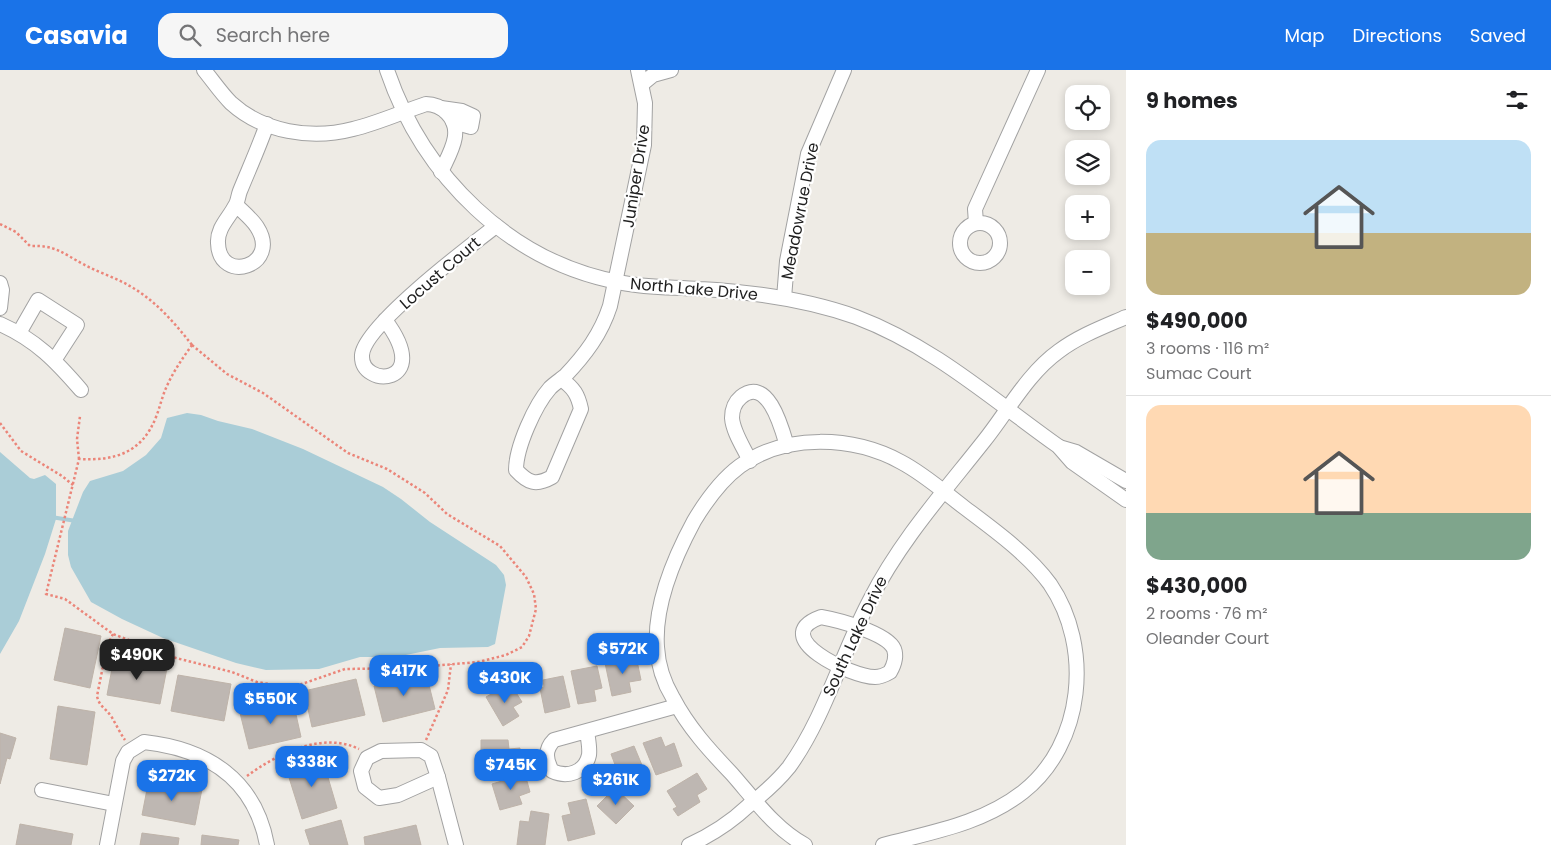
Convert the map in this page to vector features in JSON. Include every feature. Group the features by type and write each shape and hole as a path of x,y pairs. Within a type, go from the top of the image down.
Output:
{"street":[{"path":"204,70 230,102 257,120 272,127 304,134 322,134 354,129 426,104 434,104 441,108 453,122 456,131 454,141 441,172"},
{"name":"North Lake Drive","path":"387,70 403,112 419,143 441,172 468,202 496,226 550,259 597,277 616,281 646,286 751,293 784,298 855,317 905,339 952,368 1058,446 1072,462 1126,500"},
{"name":"Juniper Drive","path":"562,379 573,387 581,410 552,478 542,483 525,480 516,470 516,458 535,411 550,389 582,358 601,331 610,306 644,145 645,118 642,84 638,70"},
{"path":"642,84 652,75 672,70"},
{"name":"Meadowrue Drive","path":"784,298 787,261 808,154 844,70"},
{"path":"976,223 975,209 1038,70"},
{"path":"441,108 462,111 473,116 471,127 453,122"},
{"path":"236,205 267,124"},
{"name":"Locust Court","path":"385,320 428,280 496,226"},
{"path":"0,283 2,290 0,308"},
{"path":"19,332 38,300 77,325 55,359"},
{"path":"1009,409 1034,374 1058,352 1090,333 1125,320"},
{"path":"0,324 19,332 55,359 81,390"},
{"path":"750,461 732,420 732,411 736,402 742,396 751,392 760,393 771,404 787,446"},
{"name":"South Lake Drive","path":"688,845 727,825 770,788 788,767 803,744 856,626 893,559 1009,409"},
{"path":"805,845 785,831 755,801 703,742 677,706 666,685 657,653 656,635 662,599 684,543 702,508 727,478 750,461 774,449 828,442 862,446 903,463 1025,557 1049,584 1067,616 1076,651 1077,668 1074,702 1065,735 1058,750 1038,779 995,810 978,818 960,825 883,845"},
{"name":"North Lake Drive","path":"1058,446 1076,452 1126,481"},
{"path":"821,617 856,626 889,642 896,656 890,672 882,676 873,677 839,666 809,648 804,640 803,633 807,625 821,617"},
{"path":"587,731 677,706"},
{"path":"106,845 123,761 131,750 144,742 180,749 211,762 238,783 254,804 262,824 267,845"},
{"path":"438,777 398,796 379,798 365,787 361,771 367,758 381,751 421,750 431,756 438,777 456,845"},
{"path":"42,790 114,804"}],"path":[{"path":"0,224 16,232 30,246 47,246 61,250 83,264 130,286 167,314 192,345 227,374 263,393 348,453 387,469 425,493 447,514 500,546 526,577 534,594 536,609 529,636 522,646 506,655 478,662 408,668 345,669 299,685 275,685 257,682 232,672 176,658 113,634 65,599 46,594 79,459 80,416"},
{"path":"79,459 95,460 119,456 143,441 156,418 166,388 177,365 192,345"},
{"path":"0,423 21,452 62,476 73,485"},
{"path":"113,634 107,646 97,696 98,703 111,716 116,729 131,750"},
{"path":"421,750 448,690 451,664"},
{"path":"238,783 272,760 308,745 329,742 349,744 372,756"}],"water":[{"path":"187,413 252,429 303,449 383,487 430,522 496,565 504,575 506,585 495,644 488,647 440,648 396,657 360,657 319,669 266,670 236,663 163,638 91,602 71,567 68,555 68,531 83,492 90,481 123,471 146,455 161,438 167,418"},
{"path":"0,452 30,478 34,479 45,475 56,484 56,519 45,554 19,621 0,654"}],"building":[{"path":"65,628 101,636 90,688 54,680"},
{"path":"636,656 641,680 629,682 631,692 612,696 605,663"},
{"path":"114,658 167,668 160,704 107,695"},
{"path":"597,666 602,688 594,690 596,701 578,704 571,671"},
{"path":"426,673 435,709 383,722 374,686"},
{"path":"178,675 231,684 224,721 171,711"},
{"path":"563,676 570,707 545,713 540,688 544,687 543,680"},
{"path":"356,679 365,715 312,727 304,691"},
{"path":"510,683 522,702 513,707 519,716 503,726 486,697"},
{"path":"293,701 301,737 249,749 240,713"},
{"path":"58,706 95,712 87,765 50,759"},
{"path":"0,733 16,738 10,759 7,758 0,784"},
{"path":"661,737 665,747 674,743 682,766 656,775 643,743"},
{"path":"481,740 508,740 509,749 520,748 520,767 481,767"},
{"path":"634,746 644,770 620,778 611,754"},
{"path":"322,757 337,808 302,819 286,768"},
{"path":"697,773 707,789 697,795 700,802 678,816 673,809 677,807 667,791"},
{"path":"525,774 530,792 519,796 522,804 500,810 492,784"},
{"path":"149,779 202,789 195,825 142,815"},
{"path":"615,788 634,806 616,824 597,806"},
{"path":"586,799 595,834 568,841 562,816 571,814 568,803"},
{"path":"531,811 549,814 545,845 517,845 520,821 529,822"},
{"path":"341,820 348,845 310,845 305,830"},
{"path":"20,824 73,834 71,845 16,845"},
{"path":"416,825 421,845 365,845 364,837"},
{"path":"142,833 179,838 178,845 140,845"},
{"path":"202,835 239,840 238,845 201,845"}],"waterway":[{"path":"51,517 76,521"}]}
